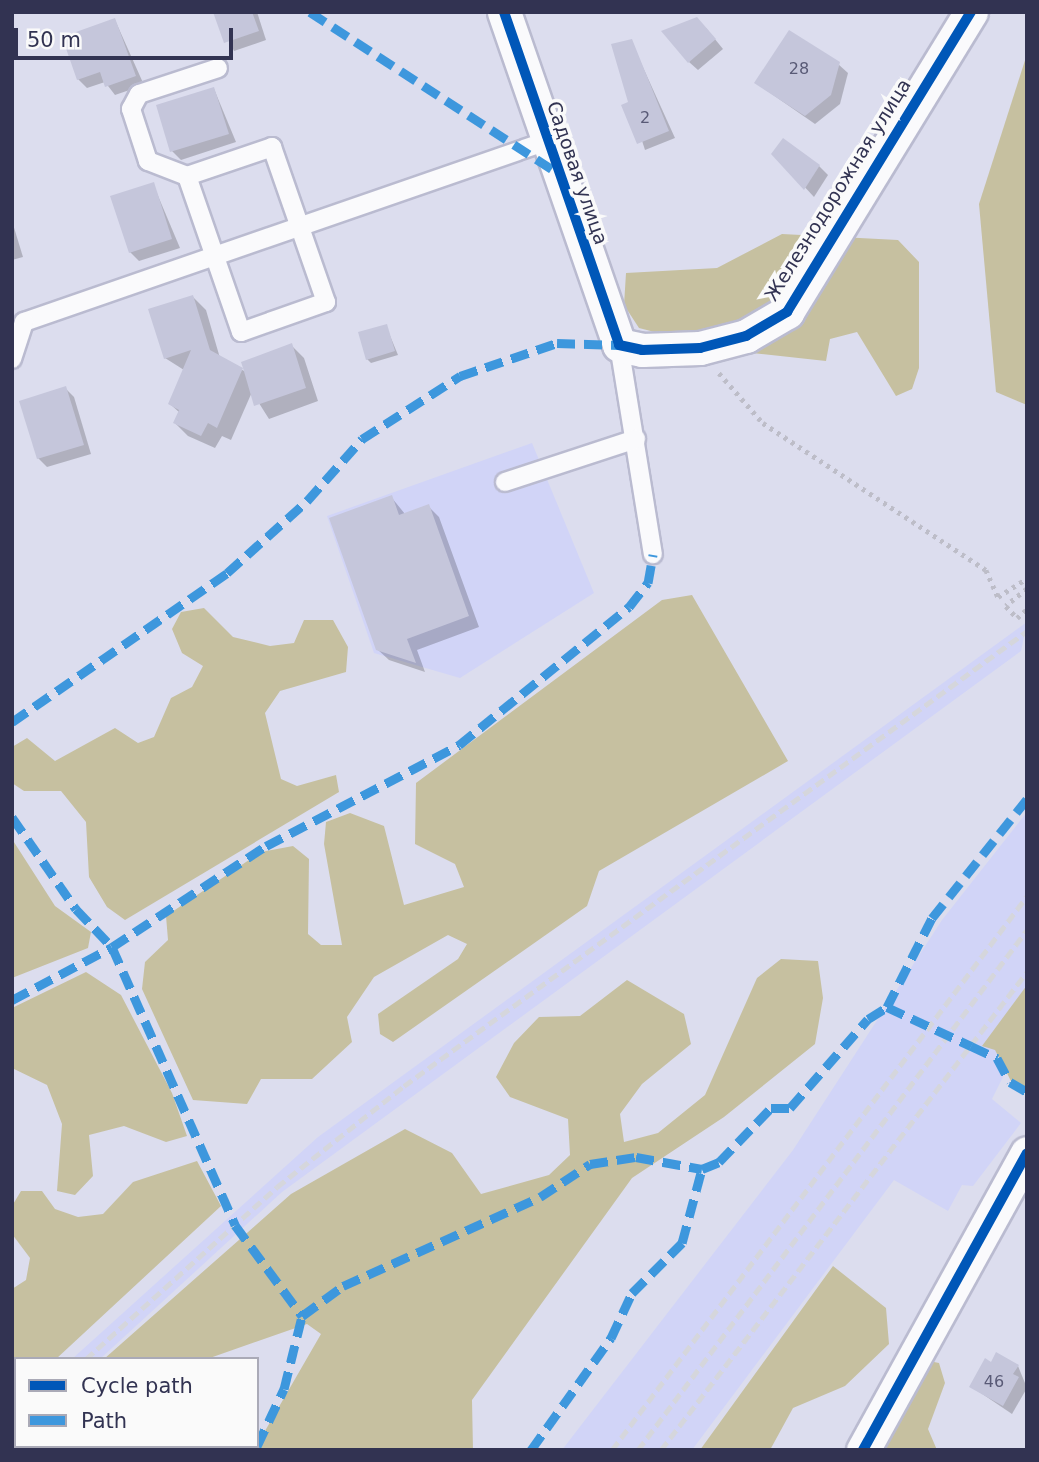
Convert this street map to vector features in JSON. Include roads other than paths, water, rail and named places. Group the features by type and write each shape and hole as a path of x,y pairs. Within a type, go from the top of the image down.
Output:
{"street":[{"name":"Садовая улица","path":"504,12 619,345"},
{"name":"Железнодорожная улица","path":"619,345 700,348 746,336 787,312 971,12"},
{"path":"863,1450 1027,1153"}],"lane":[{"path":"187,176 241,332 326,302 272,147 187,176 148,161 131,109 139,94 218,68"},
{"path":"12,359 18,317 215,256 547,141"},
{"path":"619,345 653,554"},
{"path":"505,482 636,439"}],"railway":[{"path":"88,1357 277,1187 404,1086 1027,631"},
{"path":"612,1450 1027,896"},
{"path":"638,1450 1027,930"},
{"path":"661,1450 1027,972"}]}
